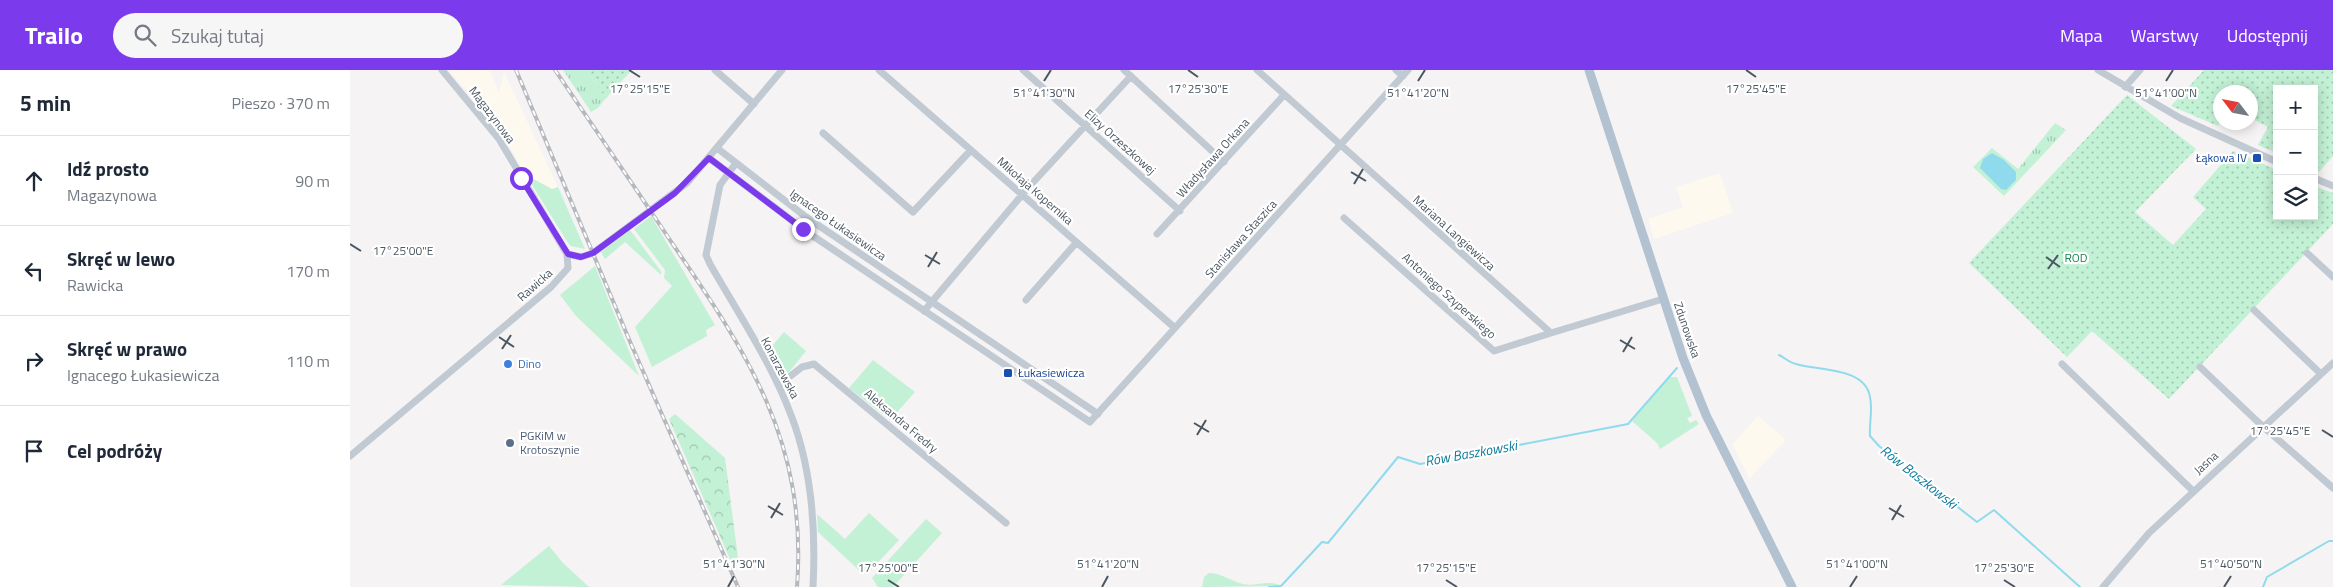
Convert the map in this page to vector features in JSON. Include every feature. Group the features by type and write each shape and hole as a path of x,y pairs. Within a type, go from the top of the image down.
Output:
{"main road":[{"name":"Zdunowska","path":"1589,70 1663,298 1706,415 1792,587"}],"street":[{"name":"Magazynowa","path":"442,70 499,139 568,254"},
{"path":"715,70 754,104"},
{"path":"568,254 581,257 593,253 675,193 709,158 782,70"},
{"name":"Mikołaja Kopernika","path":"879,70 1175,328"},
{"name":"Elizy Orzeszkowej","path":"1023,70 1180,211"},
{"path":"1124,70 1224,162"},
{"name":"Mariana Langiewicza","path":"1257,70 1551,333"},
{"path":"1396,70 1405,73"},
{"path":"2098,70 2180,118 2273,160"},
{"path":"2125,87 2140,70"},
{"name":"Stanisława Staszica","path":"1090,422 1405,73"},
{"path":"924,310 1062,150 1068,147 1131,76"},
{"name":"Władysława Orkana","path":"1157,234 1284,95"},
{"path":"823,133 914,212 971,150"},
{"name":"Ignacego Łukasiewicza","path":"717,148 809,220 1098,414"},
{"name":"Ignacego Łukasiewicza","path":"709,158 803,229 1090,422"},
{"path":"728,173 736,163"},
{"name":"Konarzewska","path":"728,173 720,185 706,255 779,385 792,416 809,480 814,536 813,587"},
{"path":"2318,180 2333,186"},
{"name":"Antoniego Szyperskiego","path":"1344,218 1494,351 1551,333"},
{"path":"803,229 809,220"},
{"path":"1026,300 1076,243"},
{"path":"2307,253 2333,277"},
{"name":"Rawicka","path":"350,456 551,288 568,268 568,254"},
{"path":"1551,333 1663,298"},
{"path":"2254,310 2321,374"},
{"name":"Aleksandra Fredry","path":"779,385 802,367 814,364 1006,523"},
{"path":"2062,364 2193,491"},
{"name":"Jasna","path":"2102,587 2149,533 2262,426 2333,364"},
{"path":"2200,367 2262,426 2333,488"}],"shaded area":[{"path":"449,70 489,70 499,92 504,72 558,187 552,189 526,175 497,125"},
{"path":"1720,173 1733,213 1654,239 1648,219 1683,207 1676,187"},
{"path":"1758,416 1786,440 1749,479 1733,444"}],"green space":[{"path":"563,70 586,70 606,98 598,108 591,112"},
{"path":"586,70 632,70 606,98"},
{"path":"2204,70 2333,70 2333,156 2318,172 2318,85 2273,85 2273,151 2258,145 2268,127 2258,122 2258,85 2213,85 2213,124 2171,106"},
{"name":"ROD","path":"2127,95 2196,149 2135,212 2173,245 2206,209 2193,197 2233,151 2273,168 2273,220 2318,220 2318,187 2333,193 2333,224 2169,399 2092,331 2067,357 1969,263"},
{"path":"2055,123 2066,130 2004,196 1973,167 1992,148 2018,169"},
{"path":"526,175 552,189 558,187 585,249 571,246 568,243"},
{"path":"651,216 715,325 706,330 707,336 652,367 635,327 672,286 664,278 665,270 634,229"},
{"path":"630,230 661,271 661,275 625,242 605,259 601,252"},
{"path":"595,266 639,376 576,316 560,295"},
{"path":"784,332 806,351 785,377 780,376 768,351"},
{"path":"873,360 915,392 890,420 849,388"},
{"path":"1670,377 1677,377 1692,416 1687,418 1690,423 1696,420 1699,424 1660,449 1657,443 1632,421"},
{"path":"675,414 725,458 738,558 733,566 669,419"},
{"path":"869,513 899,540 868,573 863,574 818,532 817,514 845,539"},
{"path":"926,519 942,533 893,587 878,587 872,578"},
{"path":"549,546 563,563 589,587 501,585"},
{"path":"1209,573 1218,574 1243,584 1272,583 1281,586 1202,587 1204,577"}],"water":[{"path":"1992,153 2004,160 2016,172 2016,180 2006,190 2001,189 1980,168 1983,159"}],"waterway":[{"name":"Rów Baszkowski","path":"1779,355 1790,362 1840,372 1860,380 1866,387 1870,397 1870,436 1879,446 1977,522 1994,510 2080,587"},
{"name":"Rów Baszkowski","path":"1269,587 1281,586 1322,542 1328,543 1398,457 1420,464 1628,424 1677,368"},
{"name":"Rów Baszkowski","path":"2263,587 2267,577 2329,541 2333,541"}],"railway":[{"path":"516,70 631,344 738,587"},
{"path":"555,70 698,281 747,361 782,443 793,488 798,535 797,587"}],"place":[{"name":"Łąkowa IV","path":"2257,158"},
{"name":"Dino","path":"508,364"},
{"name":"Łukasiewicza","path":"1008,373"},
{"name":"PGKiM w Krotoszynie","path":"510,443"}],"route":[{"path":"521,178 568,254 574,257 593,253 675,193 698,172 709,158 803,229"}]}
